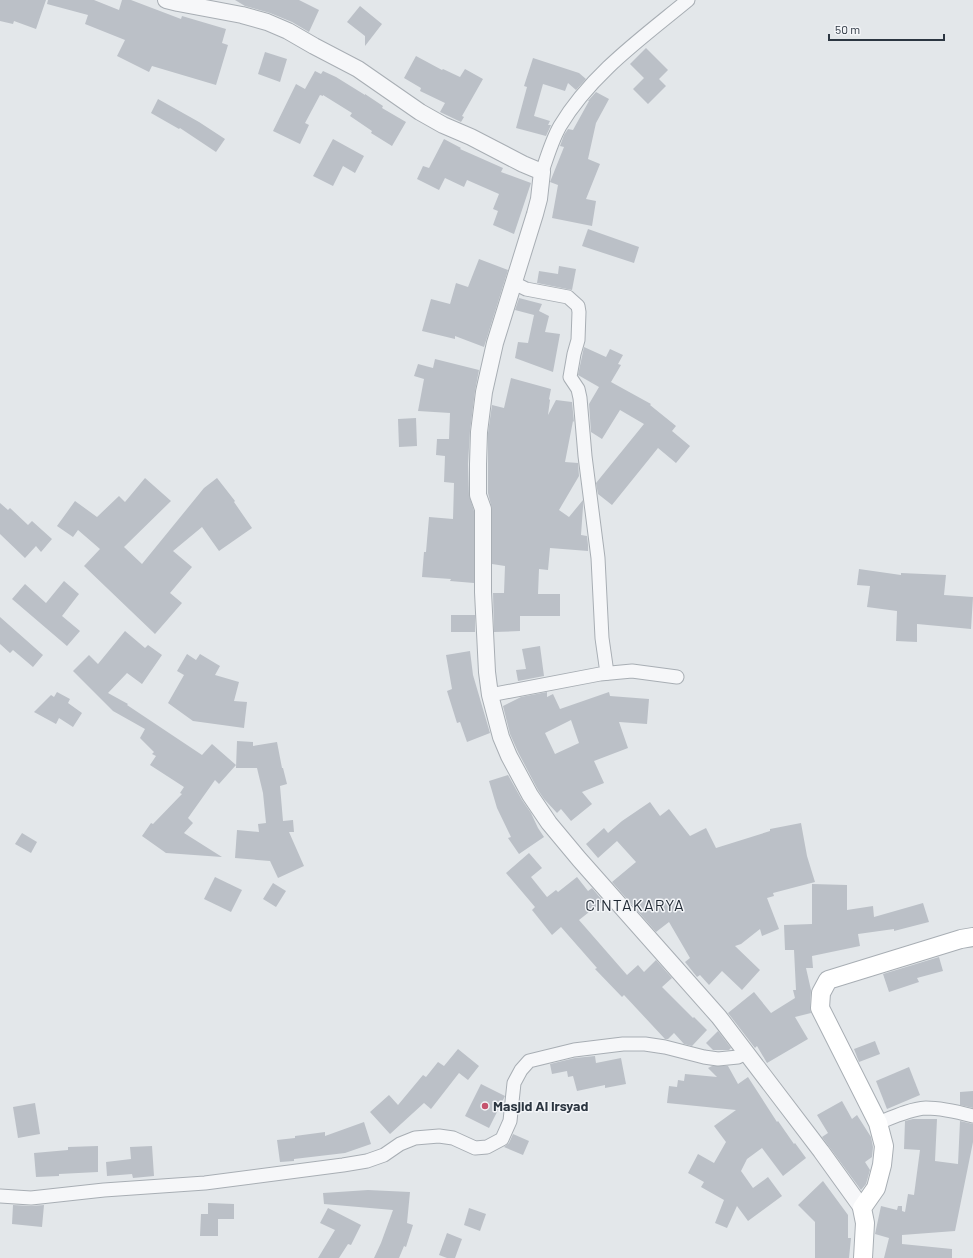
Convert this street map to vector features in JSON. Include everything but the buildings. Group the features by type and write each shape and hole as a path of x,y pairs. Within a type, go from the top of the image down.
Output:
{"main road":[{"path":"863,1258 865,1223 862,1208 876,1188 882,1165 884,1146 878,1122 820,1008 820,993 828,980 961,939 973,937"}],"street":[{"path":"166,0 193,3 242,15 267,22 288,31 358,69 420,112 443,125 472,137 523,164 542,172"},
{"path":"688,0 624,53 591,84 559,127 542,172 539,199 495,343 484,392 480,432 478,495 483,509 483,610 490,696 501,737 509,756 530,795 549,823 719,1017 821,1151 862,1208"},
{"path":"514,283 526,289 568,297 578,306 578,340 570,377 578,389 580,398 585,456 598,558 602,638 607,673"},
{"path":"490,696 607,673 632,671 677,677"},
{"path":"0,1196 31,1198 104,1190 204,1183 343,1165 367,1161 415,1138 439,1136 453,1138 475,1148 487,1147 502,1139 510,1121 514,1082 521,1070 529,1061 574,1050 623,1044 645,1044 665,1047 704,1058 718,1059 738,1057 746,1053"},
{"path":"878,1122 926,1108 946,1110 973,1116"}],"place":[{"name":"Masjid Al Irsyad","path":"485,1106"}],"district":[{"name":"CINTAKARYA","path":"635,905"}]}
